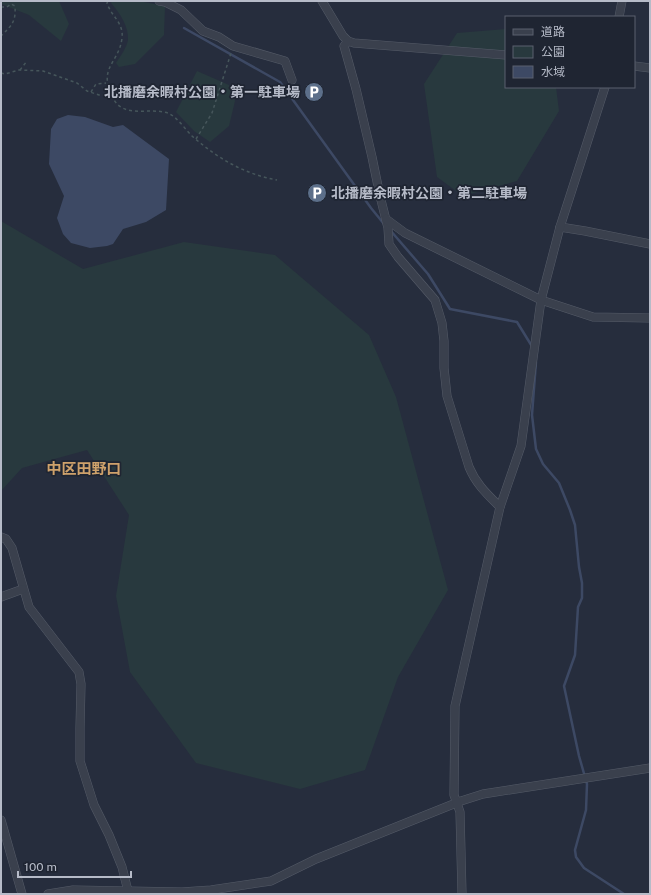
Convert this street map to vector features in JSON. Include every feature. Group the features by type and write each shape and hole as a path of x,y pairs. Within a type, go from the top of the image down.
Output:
{"street":[{"path":"159,1 165,2 181,10 203,31 219,37 233,46 285,61 292,80"},
{"path":"322,1 343,36 348,41 354,43 505,55"},
{"path":"619,16 622,1"},
{"path":"348,41 344,46 356,88 386,219 389,244 398,257 435,300 442,324 444,341 444,368 448,396 469,467 474,478 482,489 500,507"},
{"path":"635,66 650,68"},
{"path":"462,894 460,812 454,795 455,706 500,507 521,446 541,300 560,227 604,88"},
{"path":"386,219 411,236 541,300 593,317 650,318"},
{"path":"560,227 650,244"},
{"path":"1,537 6,539 12,548 29,607 79,672 81,684 80,761 94,805 109,835 131,892"},
{"path":"1,597 23,589"},
{"path":"48,894 73,890 182,892 211,890 271,881 316,859 456,803 483,794 650,768"},
{"path":"1,820 22,894"}],"path":[{"path":"108,1 108,8 120,24 122,38 118,51 109,69 106,83 113,100 124,109 137,112 156,110 168,113 196,139 235,167 260,177 277,180"},
{"path":"1,7 7,7 11,4 15,6 14,20 11,27 1,36"},
{"path":"196,139 212,113 233,46"},
{"path":"20,70 27,61"},
{"path":"1,73 5,74 20,70 43,71 77,83 99,95 103,95 109,90"},
{"path":"91,92 96,84 106,83"}],"green space":[{"path":"1,1 59,1 69,24 61,41 29,15 1,4"},
{"path":"112,1 139,1 165,6 164,35 135,64 119,67 116,63 126,46 128,35 123,20 111,3"},
{"path":"505,29 505,88 556,88 559,111 517,181 463,196 437,177 424,84 457,33"},
{"path":"197,71 229,85 235,101 229,126 210,142 194,131 176,112"},
{"path":"1,221 83,269 184,242 275,255 369,335 396,397 448,590 398,677 365,770 300,789 196,763 130,672 116,596 129,515 87,450 22,468 1,491"}],"water":[{"path":"68,115 85,117 113,127 123,125 169,159 166,210 146,222 123,229 113,244 107,246 90,248 71,243 63,234 57,218 64,196 49,164 51,129 57,119"}],"waterway":[{"path":"184,28 280,82 384,224"},
{"path":"390,230 428,274 450,309 517,322 533,348"},
{"path":"536,362 532,415 536,449 543,464 559,483 570,510 575,525 582,583 582,598 578,607 575,655 564,686 579,756 587,784 586,810 575,850 576,857 584,868 624,894"}],"place":[{"name":"北播磨余暇村公園・第一駐車場","path":"314,92"},
{"name":"北播磨余暇村公園・第二駐車場","path":"317,193"}],"district":[{"name":"中区田野口","path":"84,469"}]}
